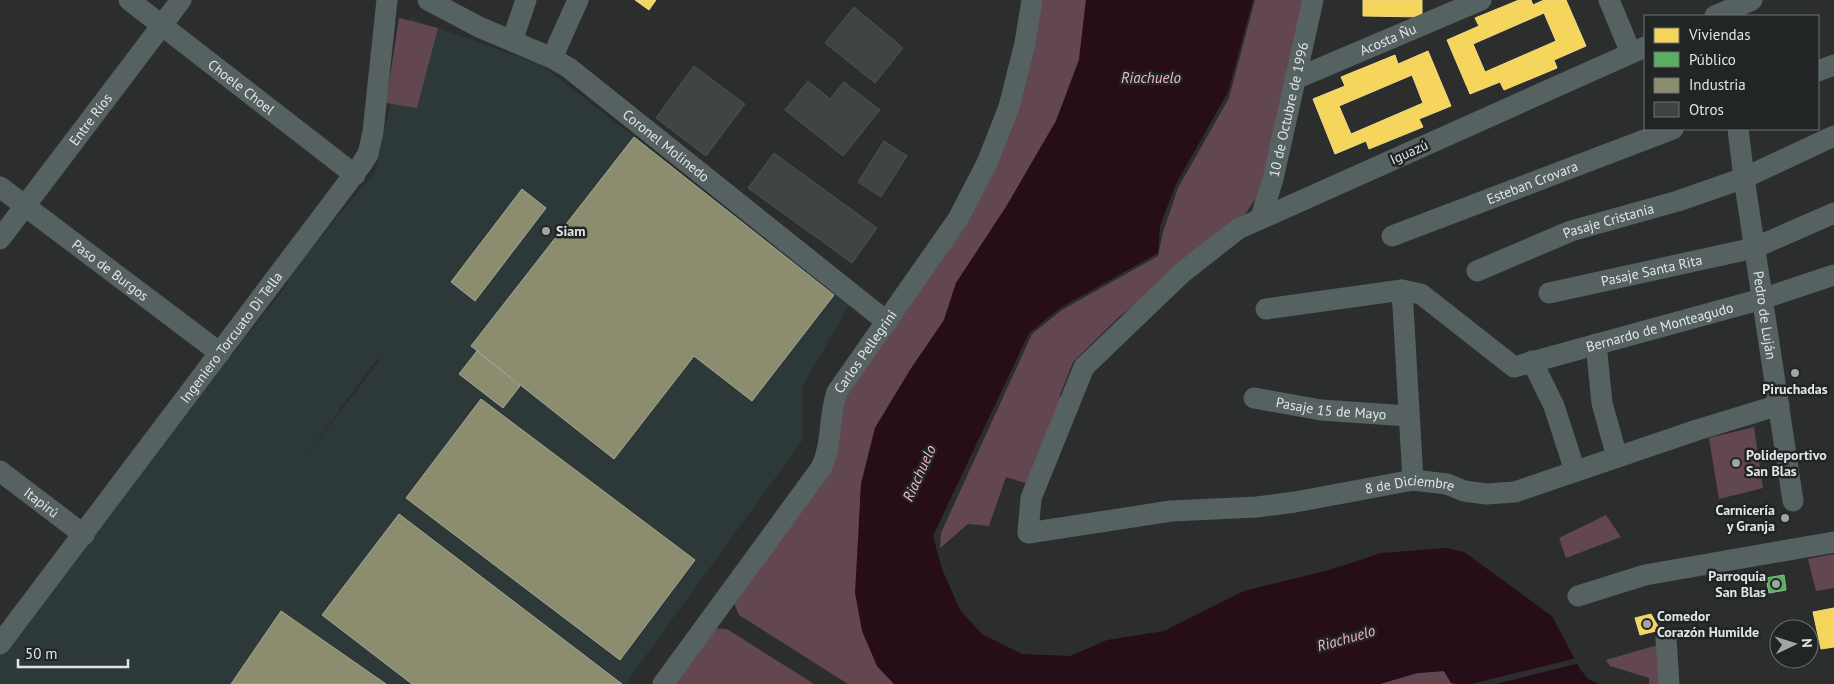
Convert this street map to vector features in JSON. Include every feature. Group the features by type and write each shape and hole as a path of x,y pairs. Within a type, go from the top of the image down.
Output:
{"street":[{"name":"Choele Choel","path":"129,0 355,175"},
{"name":"Entre Ríos","path":"0,239 181,0"},
{"name":"Ingeniero Torcuato Di Tella","path":"0,644 355,175 371,145 387,0"},
{"name":"Coronel Molinedo","path":"428,0 462,19 552,58 611,100 887,322"},
{"path":"512,41 526,0"},
{"path":"552,58 578,0"},
{"name":"Carlos Pellegrini","path":"662,684 821,468 828,455 833,403 837,392 958,220 987,163 1009,107 1025,42 1032,0"},
{"name":"10 de Octubre de 1996","path":"1261,217 1273,179 1313,0"},
{"name":"Acosta Ñu","path":"1295,79 1445,8 1480,0"},
{"path":"1609,0 1638,50"},
{"path":"1722,15 1752,0"},
{"name":"Iguazú","path":"1028,533 1031,498 1084,367 1182,274 1238,228 1638,50"},
{"path":"1819,71 1834,64"},
{"name":"Esteban Crovara","path":"1392,236 1670,130"},
{"name":"Pedro de Luján","path":"1738,130 1754,248 1793,501"},
{"name":"Pasaje Cristanía","path":"1477,271 1571,231 1678,201 1744,178 1834,136"},
{"name":"Paso de Burgos","path":"0,187 220,353"},
{"name":"Pasaje Santa Rita","path":"1549,293 1754,248 1834,212"},
{"name":"Bernardo de Monteagudo","path":"1523,364 1762,299 1834,275"},
{"path":"1266,308 1402,290 1421,294 1523,364 1554,406 1575,471"},
{"path":"1402,290 1413,480"},
{"path":"1596,344 1602,403 1617,457"},
{"name":"Pasaje 15 de Mayo","path":"1254,398 1321,410 1408,416"},
{"name":"8 de Diciembre","path":"1028,533 1171,511 1256,507 1295,502 1413,480 1447,484 1464,492 1515,492 1778,405"},
{"name":"Itapirú","path":"0,471 84,535"},
{"path":"1578,596 1645,575 1834,542"},
{"path":"1666,638 1668,684"}],"shaded area":[{"path":"1037,0 1086,0 1079,60 1056,121 1006,207 956,283 944,320 910,370 875,428 861,484 859,538 877,666 894,684 848,684 739,615 732,598 816,486 838,404 962,220"},
{"path":"1255,0 1308,0 1259,194 1241,220 1119,317 1073,362 1060,395 1061,410 1031,485 1006,477 989,526 968,524 940,548 941,533 1032,334 1062,310 1158,256 1163,232 1178,188 1229,98"},
{"path":"410,17 437,30 438,28 540,64 850,304 802,387 802,441 631,676 628,684 0,684 0,649 289,282 286,278 375,172","holes":["378,358 380,360 296,469"]},
{"path":"399,18 438,28 417,108 386,103"},
{"name":"Polideportivo San Blas","path":"1754,427 1763,488 1719,499 1709,438"},
{"path":"1606,515 1621,537 1566,558 1559,538"},
{"path":"1834,554 1834,588 1816,591 1808,559"},
{"path":"711,628 727,629 814,684 672,684"},
{"path":"1661,644 1664,684 1649,684 1649,678 1610,666 1606,660"},
{"path":"1444,671 1451,682 1456,684 1380,684 1417,673"}],"water":[{"name":"Riachuelo","path":"1086,0 1253,0 1228,92 1176,184 1160,226 1158,253 1060,308 1029,333 933,536 942,569 960,610 982,634 1022,654 1070,656 1107,640 1164,631 1244,591 1329,570 1381,553 1446,548 1464,552 1552,616 1580,669 1588,679 1599,684 1456,684 1451,683 1444,671 1417,673 1380,684 894,684 877,666 862,631 855,593 861,484 875,428 910,370 944,320 956,283 1006,207 1056,121 1079,60"}],"pier":[{"path":"1577,658 1580,663 1496,684 1471,684"}],"building: Viviendas":[{"path":"635,0 656,0 649,10"},
{"path":"1363,0 1422,0 1422,17 1363,16"},
{"path":"1519,0 1531,0 1533,5 1544,0 1566,0 1586,46 1554,60 1557,68 1504,90 1500,82 1470,94 1447,40 1479,26 1475,18","holes":["1544,13 1556,41 1485,72 1473,44"]},
{"path":"1428,51 1451,106 1419,119 1423,127 1369,149 1366,141 1335,154 1313,99 1345,86 1341,77 1395,55 1398,64","holes":["1412,75 1423,103 1351,134 1339,106"]},
{"path":"1834,608 1834,647 1821,649 1819,619 1815,619 1813,612"},
{"name":"Comedor Corazón Humilde","path":"1651,614 1660,630 1640,635 1635,618"}],"building: Público":[{"name":"Parroquia San Blas","path":"1784,575 1786,590 1769,593 1766,578"}],"building: Industria":[{"path":"634,137 834,295 752,401 694,356 614,459 471,346"},
{"path":"522,189 546,208 475,301 451,282"},
{"path":"477,351 520,386 503,408 459,374"},
{"path":"481,399 695,560 620,660 406,498"},
{"path":"399,514 622,684 412,684 322,615"},
{"path":"281,611 386,684 231,684"}],"building: Otros":[{"path":"854,7 903,48 875,83 825,43"},
{"path":"694,66 745,104 706,156 656,118"},
{"path":"808,81 830,99 844,82 880,110 843,156 785,110"},
{"path":"884,141 907,156 881,197 858,182"},
{"path":"774,153 877,228 852,263 748,188"}],"place":[{"name":"Siam","path":"546,231"},
{"name":"Piruchadas","path":"1795,373"},
{"name":"Polideportivo San Blas","path":"1736,463"},
{"name":"Carnicería y Granja","path":"1785,518"},
{"name":"Parroquia San Blas","path":"1776,584"},
{"name":"Comedor Corazón Humilde","path":"1647,624"}]}
